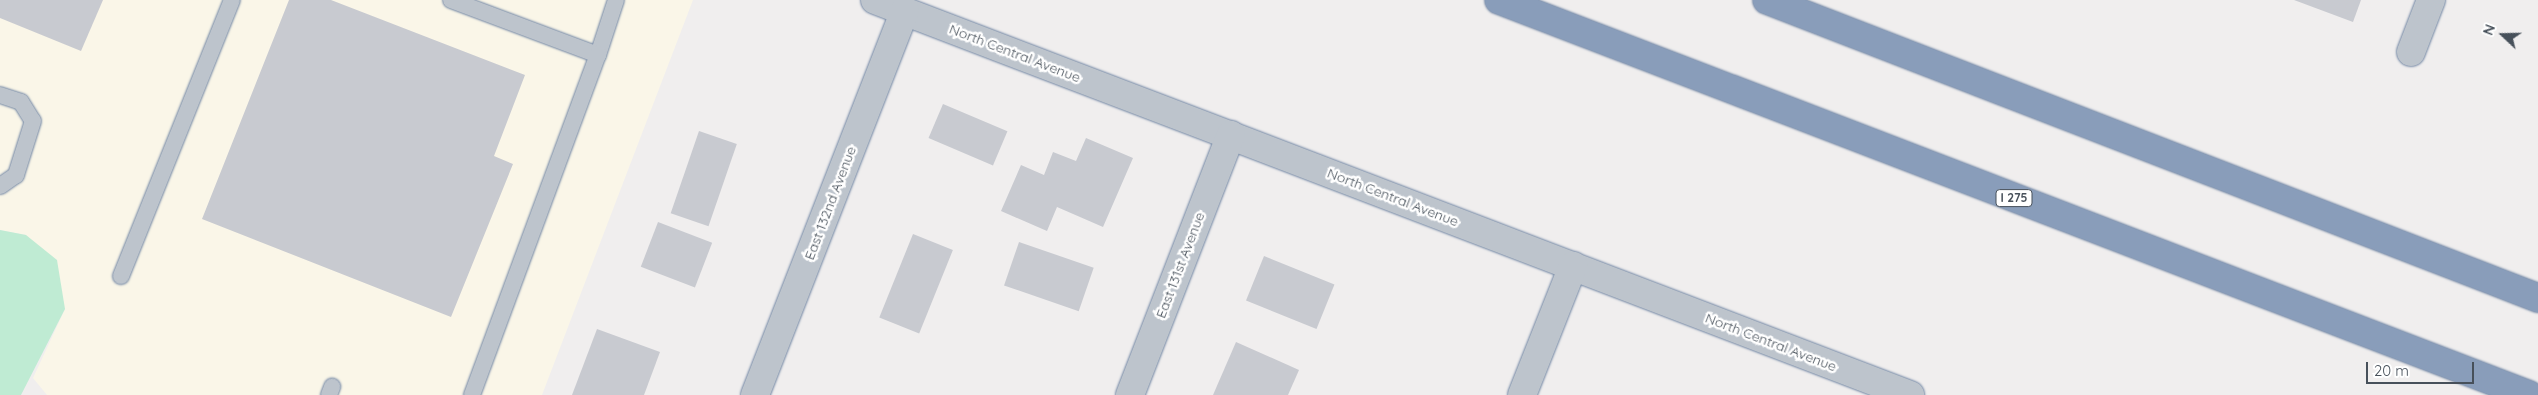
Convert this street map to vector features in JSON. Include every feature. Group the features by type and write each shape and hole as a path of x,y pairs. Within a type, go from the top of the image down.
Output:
{"highway":[{"name":"I 275","path":"1500,0 2529,395"},
{"path":"1767,0 2538,298"}],"street":[{"name":"North Central Avenue","path":"876,0 1910,395"},
{"path":"2411,52 2431,0"},
{"name":"East 132nd Avenue","path":"755,395 905,11"},
{"name":"East 131st Avenue","path":"1130,395 1231,135"},
{"path":"1522,395 1573,266"}],"lane":[{"path":"121,276 232,0"},
{"path":"451,0 598,54"},
{"path":"472,395 598,54 616,0"},
{"path":"0,95 21,102 33,121 16,175 0,186"}],"shaded area":[{"path":"0,0 693,0 542,395 47,395 33,378 65,309 26,235 0,230"}],"green space":[{"path":"0,230 26,235 57,260 65,309 21,395 0,395"}],"building":[{"path":"0,0 103,0 81,51 0,18"},
{"path":"289,0 331,0 525,75 494,156 513,164 451,317 202,219"},
{"path":"2294,0 2361,0 2353,22"},
{"path":"943,104 1007,131 993,165 929,138"},
{"path":"699,131 737,144 708,226 671,213"},
{"path":"1086,138 1133,158 1103,227 1057,207 1047,231 1001,211 1021,165 1044,175 1053,152 1076,161"},
{"path":"658,222 712,243 695,288 641,267"},
{"path":"913,234 953,250 919,334 879,317"},
{"path":"1019,242 1094,268 1079,311 1004,285"},
{"path":"1264,256 1334,284 1316,329 1246,301"},
{"path":"597,329 660,352 644,395 572,395"},
{"path":"1236,342 1299,370 1288,395 1213,395"}]}
